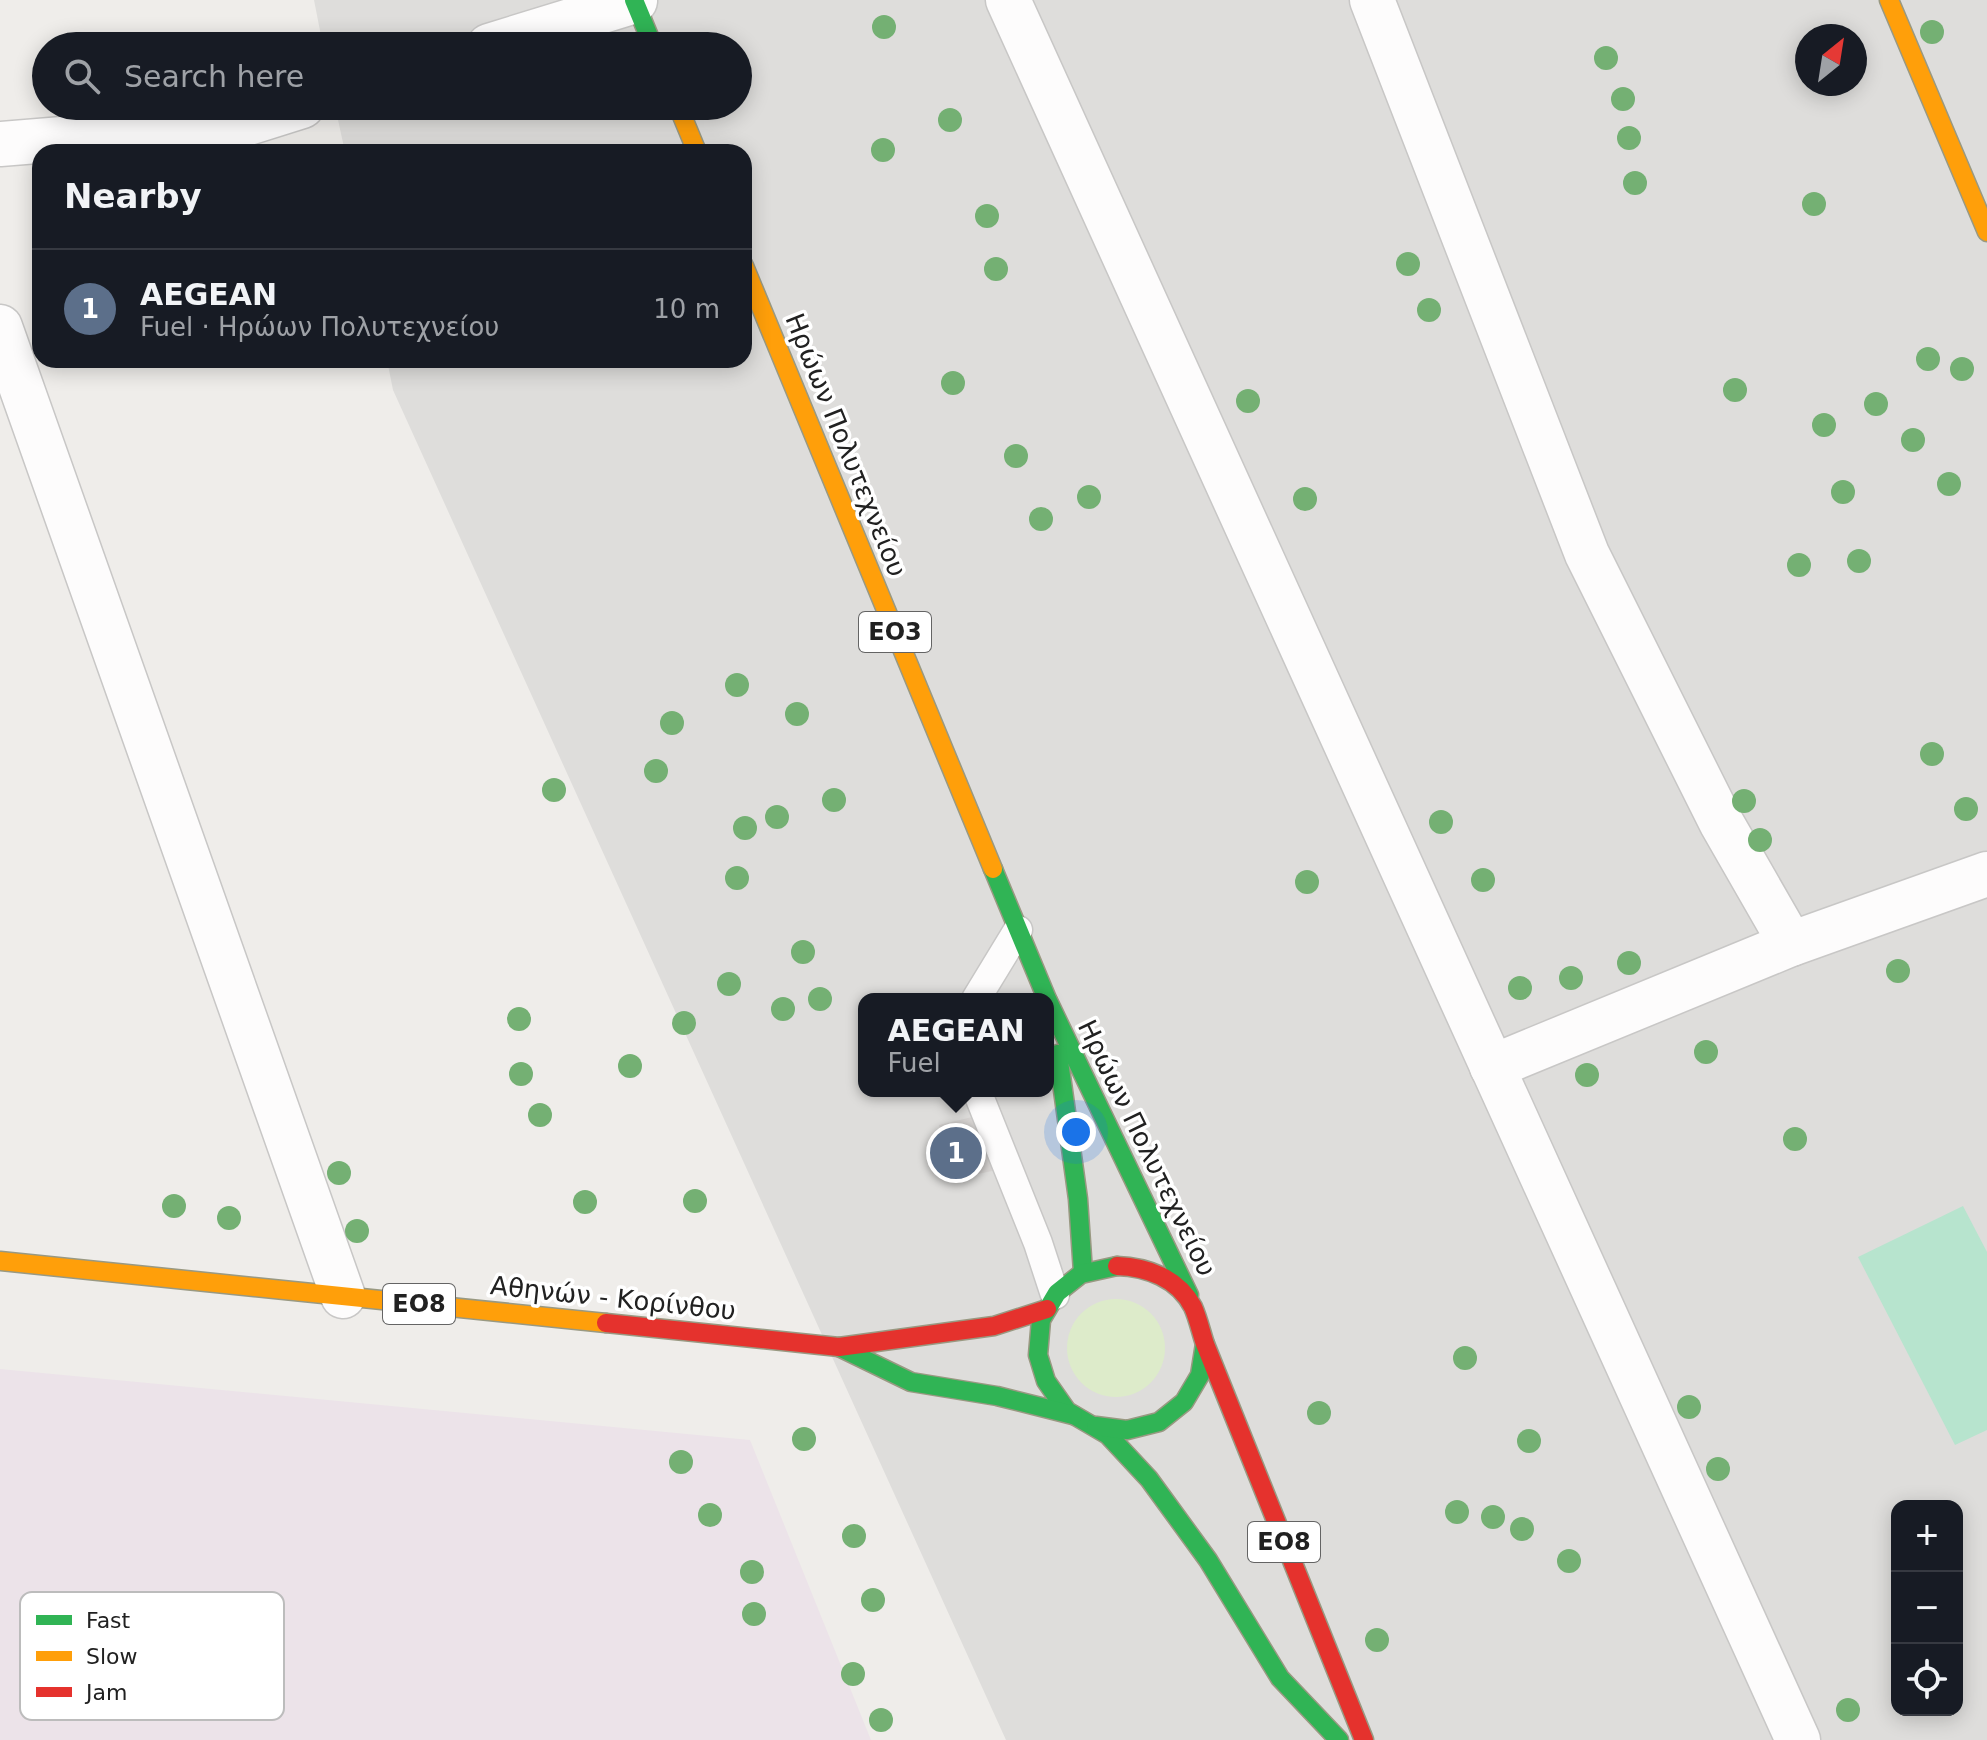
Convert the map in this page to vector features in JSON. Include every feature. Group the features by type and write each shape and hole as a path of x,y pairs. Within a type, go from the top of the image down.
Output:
{"main road":[{"path":"636,0 648,32"},
{"path":"1889,0 1987,232"},
{"path":"684,120 694,144"},
{"name":"Ηρώων Πολυτεχνείου","path":"752,285 1044,993"},
{"name":"Ηρώων Πολυτεχνείου","path":"1054,1014 1202,1325 1205,1344 1364,1740"},
{"name":"Ηρώων Πολυτεχνείου","path":"1054,1036 1073,1158 1083,1272"},
{"name":"Αθηνών - Κορίνθου","path":"0,1261 839,1347 994,1326 1051,1302"},
{"name":"Ηρώων Πολυτεχνείου","path":"1051,1302 1083,1272 1114,1263 1146,1267 1174,1282 1194,1307"},
{"name":"ΕΟ8","path":"1051,1302 1039,1331 1038,1355 1044,1378 1056,1398 1073,1415 1096,1426 1138,1465 1209,1562 1240,1616 1291,1692 1339,1740"},
{"name":"ΕΟ8","path":"1096,1426 1127,1430 1159,1422 1184,1402 1200,1375 1205,1344"},
{"name":"Αθηνών - Κορίνθου","path":"839,1347 911,1382 997,1396 1073,1415"}],"street":[{"path":"534,32 636,0"},
{"path":"1008,0 1798,1740"},
{"path":"1372,0 1587,554 1721,822 1791,944"},
{"path":"0,144 245,124 258,120"},
{"path":"0,327 343,1296"},
{"path":"1492,1067 1791,944 1987,874"}],"lane":[{"path":"980,993 1018,930"},
{"path":"979,1097 1038,1243 1051,1302"}],"shaded area":[{"path":"314,0 1987,0 1987,1740 1006,1740 393,390 389,368 752,368 752,144 343,144 338,120 752,120 752,32 320,32"},
{"path":"0,1369 750,1440 871,1740 0,1740"}],"green space":[{"path":"1963,1206 1987,1252 1987,1430 1955,1445 1858,1257"},
{"path":"1116,1299 1135,1302 1151,1313 1162,1329 1165,1348 1162,1367 1151,1383 1135,1394 1116,1397 1097,1394 1081,1383 1070,1367 1067,1348 1070,1329 1081,1313 1097,1302"}],"building":[{"path":"997,1111 1010,1167 951,1180 939,1125"}],"traffic: fast":[{"path":"634,0 647,32"},
{"path":"993,869 1045,993"},
{"path":"1054,1014 1189,1295"},
{"path":"1058,1054 1078,1199 1083,1272"},
{"path":"1117,1266 1081,1274 1057,1293 1041,1320 1038,1355 1046,1381 1067,1411 1108,1435 1149,1479 1208,1560 1280,1678 1339,1740"},
{"path":"1096,1426 1127,1430 1159,1422 1184,1402 1200,1375 1205,1344"},
{"path":"839,1347 911,1382 997,1396 1073,1415"}],"traffic: slow":[{"path":"1889,0 1987,232"},
{"path":"684,120 694,144"},
{"path":"752,285 993,869"},
{"path":"0,1261 606,1323"}],"traffic: jam":[{"path":"1117,1266 1161,1276 1179,1288 1193,1307 1205,1344 1364,1740"},
{"path":"606,1323 839,1347 994,1326 1047,1309"}],"place":[{"name":"AEGEAN","path":"956,1153"}]}
